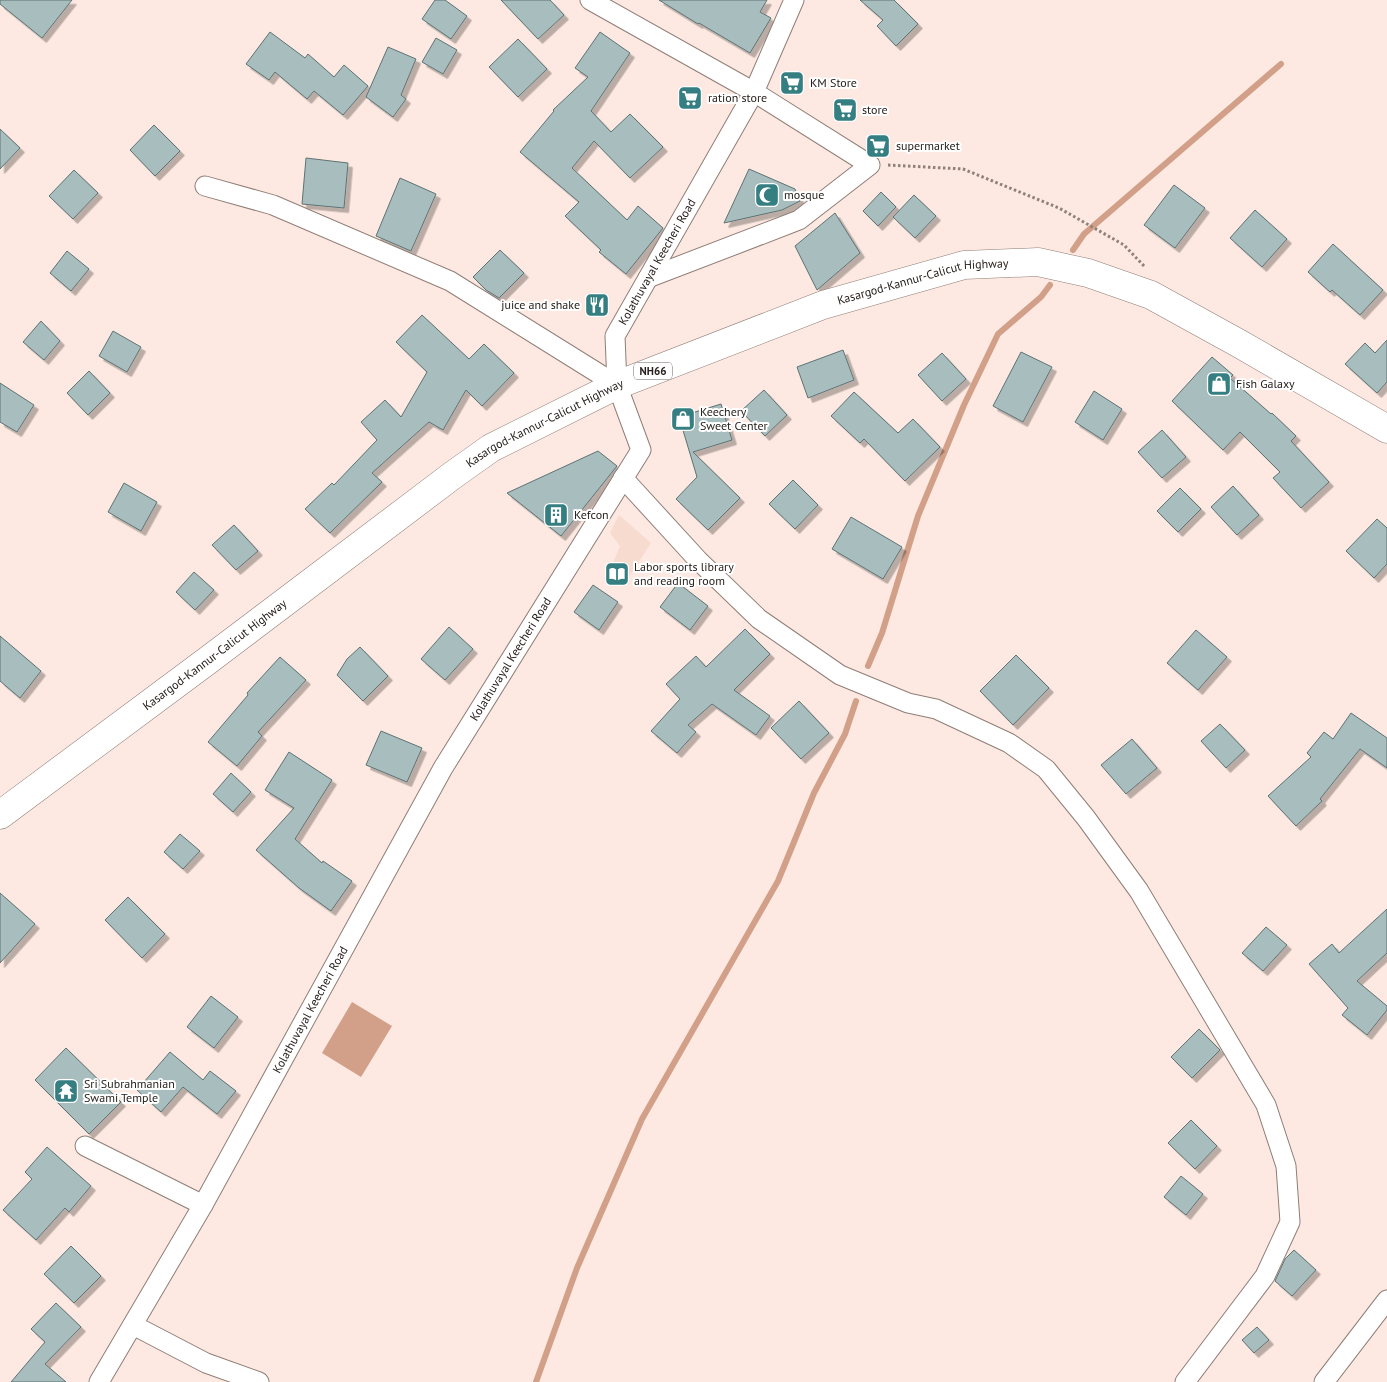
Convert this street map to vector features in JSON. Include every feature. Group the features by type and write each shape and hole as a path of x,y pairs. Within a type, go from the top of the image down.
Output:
{"highway":[{"name":"Kasargod-Kannur-Calicut Highway","path":"0,815 483,454 617,385 822,305 964,265 1038,262 1088,273 1151,295 1387,429"}],"street":[{"path":"590,0 754,92 870,164 799,220 648,278"},
{"name":"Kolathuvayal Keecheri Road","path":"99,1382 203,1205 444,768 641,450 617,385 615,336 754,92 794,0"},
{"path":"205,186 273,205 450,281 617,385"},
{"path":"623,478 698,560 759,619 840,675 908,702 936,708 1009,743 1046,769 1086,818 1139,891 1266,1105 1286,1166 1290,1222 1265,1276 1185,1382"},
{"path":"86,1146 203,1205"},
{"path":"1324,1382 1387,1300"},
{"path":"133,1325 206,1363 259,1382"}],"path":[{"path":"870,164 963,169 1060,208 1105,234"}],"shaded area":[{"path":"619,515 651,543 625,583 608,575 620,546 610,533"},
{"path":"352,1002 392,1026 361,1077 322,1053"}],"building":[{"path":"0,0 72,0 42,38 0,4"},
{"path":"435,0 445,0 467,16 451,39 422,19"},
{"path":"501,0 550,0 564,15 538,39"},
{"path":"659,0 767,0 760,12 771,18 750,53"},
{"path":"860,0 894,0 918,24 896,46 877,26 883,20"},
{"path":"270,32 305,58 308,54 334,77 344,65 368,86 343,115 314,91 307,99 275,72 269,80 246,64"},
{"path":"600,32 630,53 591,111 611,132 630,114 663,147 630,178 594,141 572,168 627,220 638,206 663,228 626,274 599,252 601,250 565,216 579,202 520,152 553,110 588,77 575,68"},
{"path":"436,38 457,50 443,74 422,62"},
{"path":"518,39 547,69 518,97 489,67"},
{"path":"388,47 416,59 401,95 406,99 393,117 366,97"},
{"path":"154,125 180,151 155,176 130,150"},
{"path":"0,129 20,148 0,169"},
{"path":"306,158 348,163 344,208 302,204"},
{"name":"mosque","path":"749,169 795,189 800,201 782,210 724,223"},
{"path":"74,170 98,193 73,219 49,196"},
{"path":"400,178 436,194 411,251 376,236"},
{"path":"1174,185 1205,208 1175,248 1144,225"},
{"path":"881,192 896,207 878,226 863,211"},
{"path":"914,195 936,216 915,238 893,217"},
{"path":"1255,210 1287,239 1262,267 1230,238"},
{"path":"835,213 860,253 817,290 795,246"},
{"path":"1333,244 1383,290 1360,315 1308,272"},
{"path":"500,250 524,273 499,298 486,290 473,277"},
{"path":"67,251 89,269 71,291 50,273"},
{"path":"422,315 469,359 484,344 514,373 482,406 466,390 443,430 429,422 372,473 382,482 330,533 305,509 332,483 334,485 377,440 361,422 385,400 401,417 427,372 396,342"},
{"path":"41,321 60,341 44,360 23,342"},
{"path":"113,331 141,347 127,372 99,356"},
{"path":"1387,340 1387,382 1377,393 1345,364 1365,343 1375,353"},
{"path":"843,350 854,380 808,398 797,367"},
{"path":"1021,352 1052,367 1023,422 993,406"},
{"path":"942,353 966,379 942,401 918,375"},
{"path":"1212,357 1233,375 1230,378 1296,436 1291,441 1329,482 1301,508 1273,478 1280,472 1240,432 1223,450 1172,401"},
{"path":"89,371 110,393 88,415 67,393"},
{"path":"0,383 34,405 17,432 0,422"},
{"path":"764,390 787,415 765,436 741,411"},
{"path":"1094,391 1122,409 1103,440 1075,422"},
{"path":"854,392 898,433 913,419 940,447 905,481 864,439 860,443 831,416"},
{"path":"721,404 732,440 693,452 740,498 708,530 676,499 697,477 679,417"},
{"path":"1162,430 1186,457 1162,478 1138,452"},
{"name":"Kefcon","path":"598,451 617,466 561,536 507,493"},
{"path":"793,480 818,505 795,529 769,504"},
{"path":"124,483 157,502 141,531 108,512"},
{"path":"1233,486 1259,515 1237,535 1211,507"},
{"path":"1180,488 1201,509 1178,532 1157,511"},
{"path":"851,517 902,547 883,579 832,549"},
{"path":"1377,519 1387,528 1387,564 1374,578 1346,551"},
{"path":"234,525 258,551 236,570 212,545"},
{"path":"194,572 214,590 195,610 176,592"},
{"path":"678,583 708,606 690,630 660,607"},
{"path":"593,585 618,602 599,630 574,612"},
{"path":"449,627 473,649 445,680 421,659"},
{"path":"745,629 770,654 734,690 770,716 756,735 712,704 688,725 696,732 677,753 651,731 680,699 666,684 696,656 706,667"},
{"path":"1196,630 1227,657 1198,690 1167,663"},
{"path":"0,636 41,671 20,698 0,681"},
{"path":"360,647 388,676 363,701 337,675 347,659"},
{"path":"1016,655 1049,688 1013,725 980,691"},
{"path":"280,657 306,680 258,732 262,736 237,766 208,742 248,695 247,693"},
{"path":"799,701 829,733 801,759 771,728"},
{"path":"1351,713 1387,738 1387,768 1360,749 1320,799 1322,801 1296,826 1268,796 1311,757 1307,753 1324,732 1333,739"},
{"path":"1220,724 1245,750 1226,768 1201,741"},
{"path":"381,731 422,748 407,782 366,765"},
{"path":"1132,739 1157,768 1126,794 1101,765"},
{"path":"289,752 332,780 295,839 322,863 323,861 352,881 331,911 299,888 256,850 294,808 265,790"},
{"path":"231,773 251,792 233,812 213,794"},
{"path":"180,834 200,851 183,869 164,852"},
{"path":"0,893 35,924 0,963"},
{"path":"128,897 165,934 142,958 105,920"},
{"path":"1387,909 1387,953 1357,981 1387,1006 1387,1010 1367,1035 1342,1015 1348,1008 1309,964 1332,944 1339,953"},
{"path":"1266,927 1287,945 1263,971 1242,953"},
{"path":"211,996 238,1017 214,1048 187,1027"},
{"path":"1199,1029 1220,1050 1192,1078 1171,1057"},
{"path":"66,1048 121,1102 89,1134 35,1080"},
{"path":"170,1052 203,1080 210,1071 236,1091 217,1114 183,1087 161,1112 137,1090"},
{"path":"1191,1120 1217,1146 1195,1169 1168,1143"},
{"path":"47,1147 91,1186 69,1212 65,1208 36,1240 3,1210 32,1179 25,1172"},
{"path":"1181,1176 1203,1194 1186,1215 1164,1197"},
{"path":"71,1246 101,1276 74,1303 44,1274"},
{"path":"1294,1250 1316,1270 1292,1296 1275,1281 1285,1259"},
{"path":"56,1303 81,1327 45,1364 66,1382 11,1382 45,1342 31,1329"},
{"path":"1257,1327 1269,1340 1254,1353 1242,1340"}],"waterway":[{"path":"1073,250 1084,234 1281,64"},
{"path":"868,666 882,633 918,516 964,405 998,334 1041,297 1050,285"},
{"path":"536,1382 577,1268 642,1119 778,881 814,793 845,734 856,701"}],"place":[{"name":"KM Store","path":"792,83"},
{"name":"ration store","path":"690,98"},
{"name":"store","path":"845,110"},
{"name":"supermarket","path":"878,146"},
{"name":"mosque","path":"767,195"},
{"name":"juice and shake","path":"597,305"},
{"name":"Fish Galaxy","path":"1219,384"},
{"name":"Keechery Sweet Center","path":"683,419"},
{"name":"Kefcon","path":"556,515"},
{"name":"Labor sports library and reading room","path":"617,574"},
{"name":"Sri Subrahmanian Swami Temple","path":"66,1091"}]}
